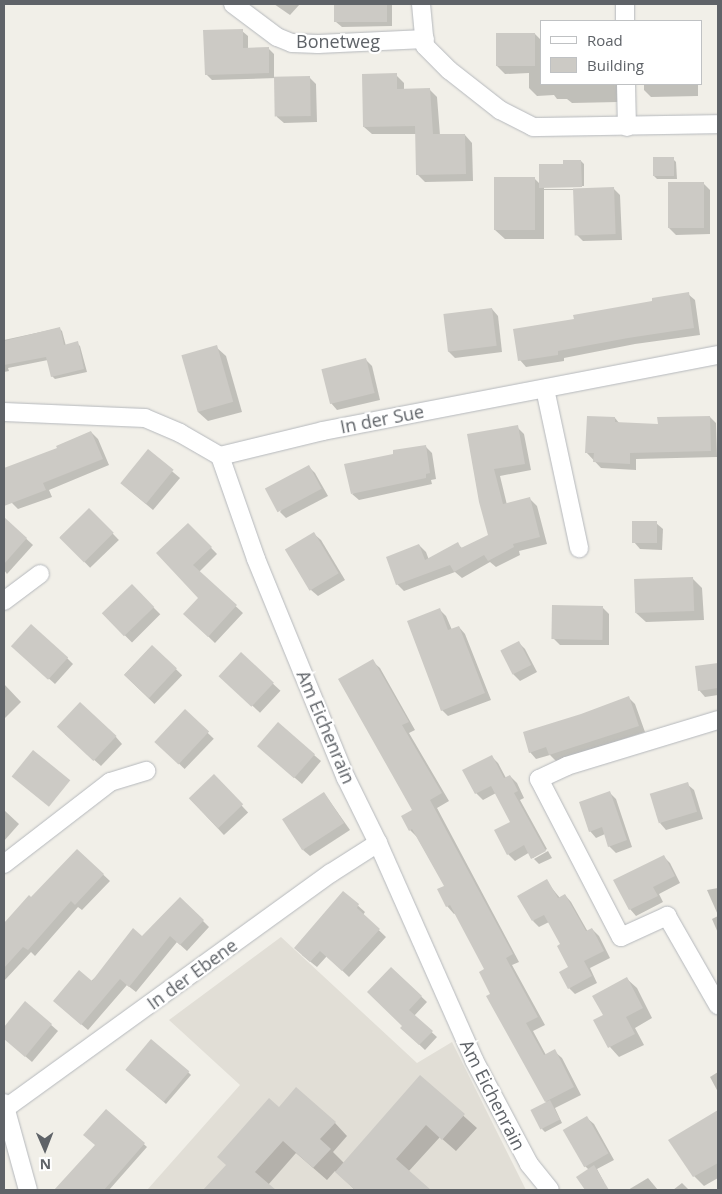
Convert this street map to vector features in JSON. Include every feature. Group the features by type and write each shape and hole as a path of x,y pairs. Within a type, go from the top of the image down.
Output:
{"street":[{"name":"Bonetweg","path":"233,4 277,36 292,43 425,39"},
{"path":"422,4 425,46 449,70 500,110 533,127 627,127 718,124"},
{"path":"625,4 625,20"},
{"path":"626,85 627,127"},
{"name":"In der Sue","path":"220,456 323,431 718,355"},
{"path":"545,389 579,548"},
{"path":"4,412 146,418 180,432 220,456"},
{"name":"Am Eichenrain","path":"220,456 256,559 346,778 378,843 474,1060 529,1164 550,1190"},
{"path":"4,601 40,574"},
{"path":"718,720 567,766 539,780 621,937 667,916 718,1005"},
{"path":"4,864 110,782 146,770"},
{"name":"In der Ebene","path":"5,1106 332,873 378,843"},
{"path":"5,1106 28,1190"}],"shaded area":[{"path":"281,937 417,1063 452,1042 526,1190 147,1190 240,1085 169,1020"}],"building":[{"path":"334,4 387,4 387,22 334,22"},
{"path":"243,29 243,48 269,47 269,73 205,75 203,30"},
{"path":"496,33 535,33 535,66 496,66"},
{"path":"397,73 397,89 430,88 433,134 465,134 466,174 416,175 415,126 363,127 362,74"},
{"path":"310,76 311,116 275,117 274,77"},
{"path":"653,157 674,157 674,176 653,176"},
{"path":"563,160 581,160 582,187 539,188 539,164 563,164"},
{"path":"494,177 535,177 535,230 494,230"},
{"path":"668,182 704,182 704,228 668,228"},
{"path":"614,187 616,234 575,235 573,188"},
{"path":"689,292 694,328 558,351 558,355 518,361 513,329 574,319 573,315 652,301 652,298"},
{"path":"492,308 497,346 448,352 443,314"},
{"path":"60,327 64,345 78,341 84,369 51,377 46,357 4,365 4,341"},
{"path":"217,345 233,402 198,412 181,355"},
{"path":"366,358 375,393 330,404 321,369"},
{"path":"587,416 615,417 615,422 658,424 657,417 710,416 711,451 630,453 630,464 593,462 594,453 585,453"},
{"path":"518,425 525,464 494,469 503,504 530,497 540,537 513,544 514,547 488,561 484,555 454,572 450,565 396,585 386,557 419,544 425,560 458,542 461,548 488,535 479,502 467,434"},
{"path":"91,431 103,459 43,483 46,490 4,506 4,468 57,448 56,446"},
{"path":"426,445 430,473 426,474 426,478 351,494 344,464 393,454 393,450"},
{"path":"148,449 174,470 146,504 120,483"},
{"path":"309,465 322,489 278,512 265,488"},
{"path":"89,508 114,533 84,562 59,538"},
{"path":"4,517 27,538 4,564"},
{"path":"632,521 657,521 657,543 632,543"},
{"path":"188,523 212,547 193,565 237,605 208,637 183,614 198,598 156,553"},
{"path":"314,532 339,573 310,591 285,550"},
{"path":"693,577 694,611 635,613 634,579"},
{"path":"132,584 154,607 124,636 102,613"},
{"path":"552,605 603,606 602,640 551,639"},
{"path":"440,608 448,630 459,626 485,693 441,711 407,621"},
{"path":"31,624 68,657 48,680 11,646"},
{"path":"519,641 531,665 513,675 500,651"},
{"path":"152,645 177,668 149,698 124,675"},
{"path":"241,652 274,683 251,707 218,676"},
{"path":"373,659 409,722 402,725 442,793 430,800 513,954 506,958 538,1017 526,1023 544,1055 555,1049 574,1087 545,1102 486,996 490,994 479,972 484,969 450,905 446,907 437,889 444,886 412,829 409,831 401,816 412,810 338,679"},
{"path":"718,663 718,688 698,691 695,666"},
{"path":"629,696 639,726 549,755 546,747 529,753 523,732 581,714"},
{"path":"80,702 117,736 93,761 57,727"},
{"path":"185,709 209,732 178,764 154,742"},
{"path":"278,722 315,754 294,778 257,746"},
{"path":"33,750 70,780 49,807 12,776"},
{"path":"492,755 504,778 510,775 518,791 514,793 546,851 531,859 524,845 507,855 494,830 510,822 491,786 475,794 462,770"},
{"path":"214,774 243,804 218,829 189,798"},
{"path":"688,782 697,812 659,823 650,794"},
{"path":"610,791 627,840 608,847 602,827 589,832 579,802"},
{"path":"324,792 344,823 302,850 282,819"},
{"path":"77,849 104,874 75,905 71,901 28,950 23,947 4,968 4,923 29,895 31,897"},
{"path":"664,855 675,876 653,887 658,896 629,910 613,880"},
{"path":"547,879 558,898 565,894 586,931 592,928 604,951 584,961 592,976 568,989 559,972 568,967 557,946 560,944 544,915 532,921 517,896"},
{"path":"343,891 359,904 357,908 380,929 342,971 320,951 310,962 294,948"},
{"path":"180,897 204,920 180,945 170,936 129,987 120,979 81,1025 53,1001 79,970 92,981 133,928 142,936"},
{"path":"391,967 422,996 409,1010 433,1031 419,1045 400,1028 402,1026 367,992"},
{"path":"627,977 643,1008 626,1017 635,1034 608,1048 593,1020 603,1015 592,996"},
{"path":"25,1001 52,1024 25,1057 4,1039 4,1027"},
{"path":"151,1039 189,1071 164,1102 125,1070"},
{"path":"420,1075 465,1114 442,1140 426,1125 396,1159 431,1190 355,1190 335,1172"},
{"path":"296,1087 336,1122 320,1139 331,1149 313,1168 283,1141 255,1172 276,1190 203,1190 226,1165 217,1157 269,1098 279,1107"},
{"path":"550,1100 560,1120 540,1130 530,1110"},
{"path":"106,1109 145,1143 104,1190 54,1190 95,1145 83,1135"},
{"path":"718,1110 718,1163 693,1177 668,1140"},
{"path":"587,1116 608,1153 584,1167 563,1130"},
{"path":"594,1165 609,1190 585,1190 576,1177"}]}
